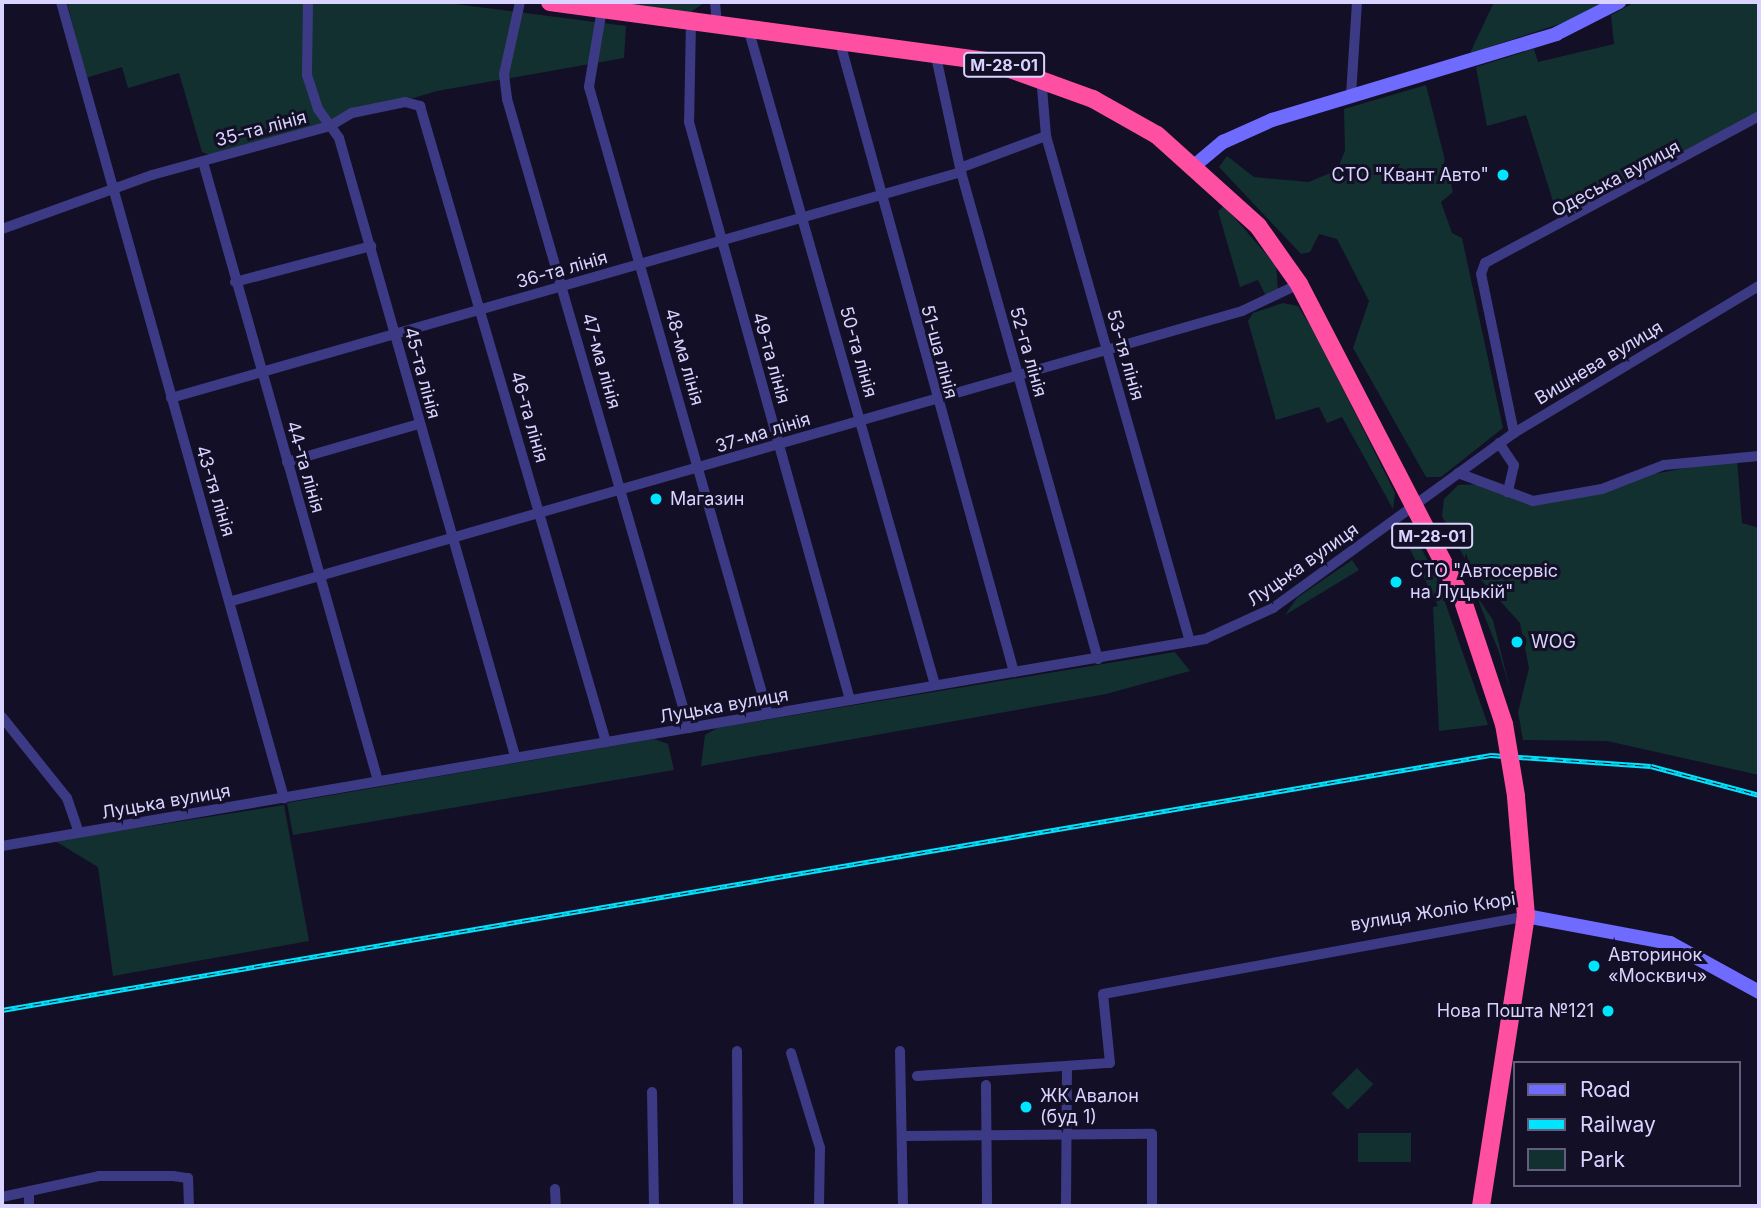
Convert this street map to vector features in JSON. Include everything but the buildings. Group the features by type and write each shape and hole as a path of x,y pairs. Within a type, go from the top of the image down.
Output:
{"highway":[{"name":"М-28-01","path":"550,2 935,51 1041,76 1124,116 1194,166 1258,226 1299,284 1462,598 1504,724 1516,796 1526,916 1481,1206"}],"street":[{"name":"43-тя лінія","path":"61,2 171,398 232,601 284,798"},
{"name":"45-та лінія","path":"308,2 307,75 330,126 371,246 419,424 515,756"},
{"name":"47-ма лінія","path":"520,2 504,74 507,99 564,287 689,728"},
{"path":"715,2 717,24"},
{"path":"1351,95 1357,2"},
{"path":"1194,166 1244,131 1351,95 1556,34 1619,2"},
{"name":"48-ма лінія","path":"602,9 589,87 768,714"},
{"name":"49-та лінія","path":"691,21 687,104 722,241 850,701"},
{"name":"50-та лінія","path":"748,27 935,685"},
{"name":"51-ша лінія","path":"839,39 936,400 1014,672"},
{"name":"52-га лінія","path":"935,51 961,170 1098,659"},
{"name":"53-тя лінія","path":"1041,76 1046,136 1190,642"},
{"name":"35-та лінія","path":"113,193 203,162 330,126 362,110 416,104"},
{"name":"46-та лінія","path":"416,104 481,309 606,742"},
{"name":"Одеська вулиця","path":"1514,433 1481,274 1485,263 1759,117"},
{"name":"36-та лінія","path":"171,398 880,195 961,170 1046,136"},
{"name":"44-та лінія","path":"203,162 378,781"},
{"path":"2,229 113,193"},
{"path":"235,282 371,246"},
{"name":"37-ма лінія","path":"232,601 1242,311 1299,284"},
{"name":"Вишнева вулиця","path":"1458,473 1514,433 1759,286"},
{"path":"287,462 419,424"},
{"path":"1499,443 1514,466 1508,492"},
{"path":"1458,473 1533,501 1602,489 1664,465 1759,456"},
{"name":"Луцька вулиця","path":"2,846 1190,642 1255,619 1458,473"},
{"path":"2,717 67,797 79,832"},
{"name":"вулиця Жоліо Кюрі","path":"1067,1066 1110,1063 1102,993 1526,916 1670,943 1759,992"},
{"path":"737,1051 738,1206"},
{"path":"900,1051 903,1206"},
{"path":"790,1053 820,1148 819,1206"},
{"path":"917,1076 1067,1066 1066,1206"},
{"path":"986,1085 987,1206"},
{"path":"652,1092 654,1206"},
{"path":"902,1136 1152,1134 1152,1206"},
{"path":"2,1197 99,1176 188,1178 189,1206"},
{"path":"555,1189 556,1206"},
{"path":"29,1192 29,1206"}],"green space":[{"path":"67,2 439,2 626,26 624,58 437,91 215,157 202,152 179,73 128,88 122,67 86,78"},
{"path":"583,2 705,2 688,14"},
{"path":"1494,2 1604,2 1569,21 1470,53"},
{"path":"1635,2 1759,2 1759,116 1561,227 1526,115 1487,126 1476,67 1534,49 1538,62 1614,44 1611,15"},
{"path":"1426,85 1453,192 1441,202 1452,233 1462,238 1503,428 1441,477 1426,477 1353,348 1369,301 1337,239 1319,234 1310,252 1301,254 1219,167 1227,156 1254,177 1309,182 1337,170 1345,151 1344,109"},
{"path":"1224,206 1276,265 1278,290 1266,296 1258,280 1240,287 1218,211"},
{"path":"1283,303 1298,306 1315,333 1395,493 1393,509 1342,417 1327,423 1319,407 1276,420 1248,321 1253,313"},
{"path":"1737,458 1742,523 1759,528 1759,775 1607,741 1523,740 1518,712 1529,668 1520,623 1470,568 1442,516 1444,499 1458,485 1489,484 1524,499"},
{"path":"1400,529 1414,534 1437,579 1488,725 1439,731 1433,607 1438,606"},
{"path":"1352,560 1359,570 1285,615 1297,598"},
{"path":"1476,595 1493,620 1511,693 1499,652"},
{"path":"1175,652 1190,671 1106,694 701,766 705,735 717,728"},
{"path":"654,739 668,744 674,770 293,835 287,803"},
{"path":"284,805 309,941 113,976 98,867 55,841"},
{"path":"1357,1068 1373,1084 1348,1110 1332,1093"},
{"path":"1358,1133 1411,1133 1411,1162 1358,1162"}],"railway":[{"path":"2,1010 1491,755 1651,766 1759,795"}],"place":[{"name":"СТО \"Квант Авто\"","path":"1503,175"},
{"name":"Магазин","path":"656,499"},
{"name":"СТО \"Автосервіс на Луцькій\"","path":"1396,582"},
{"name":"WOG","path":"1517,642"},
{"name":"Авторинок «Москвич»","path":"1594,966"},
{"name":"Нова Пошта №121","path":"1608,1011"},
{"name":"ЖК Авалон (буд 1)","path":"1026,1107"}]}
